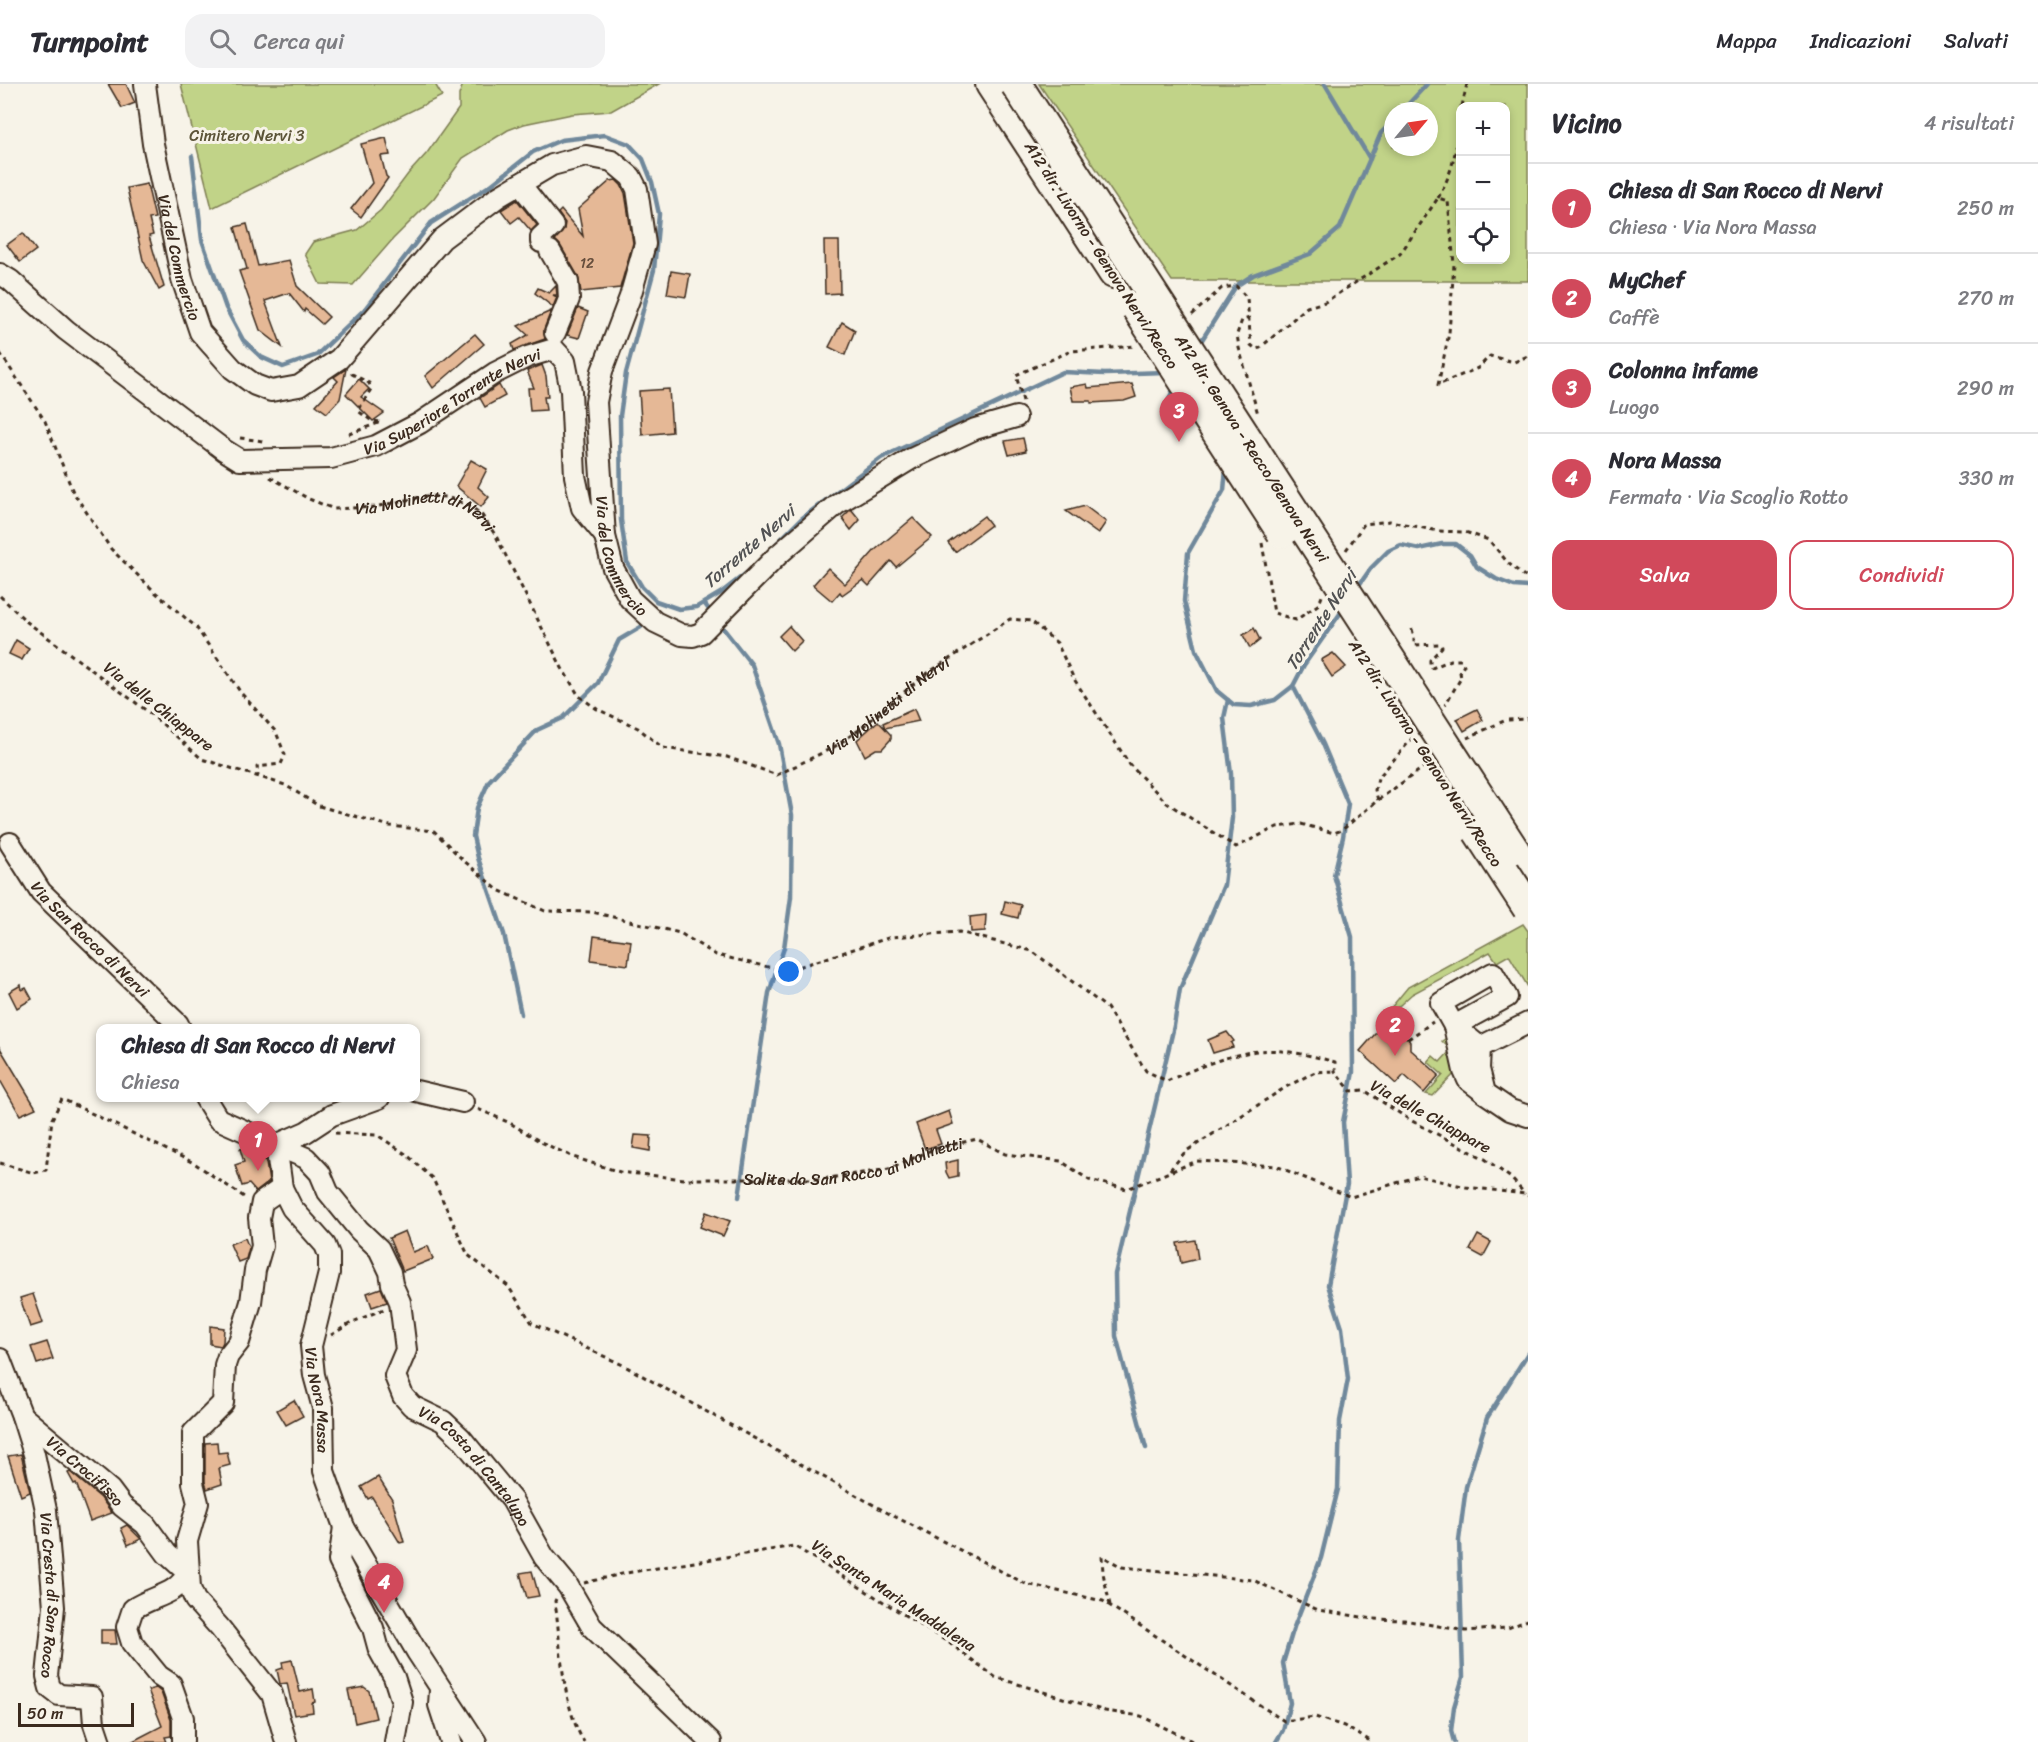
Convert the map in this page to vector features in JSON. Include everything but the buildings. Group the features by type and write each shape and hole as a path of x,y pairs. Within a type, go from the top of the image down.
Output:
{"highway":[{"name":"A12 dir. Genova - Recco/Genova Nervi","path":"1002,88 1528,872"},
{"name":"A12 dir. Livorno - Genova Nervi/Recco","path":"1002,88 1204,415 1528,908"}],"street":[{"name":"Via del Commercio","path":"145,84 153,144 182,279 200,332 233,369 255,385 271,391 299,386 339,359 442,239 498,197 552,165 586,156 612,161 631,177 637,189 645,244 630,297 602,371 596,402 605,536 614,568 630,599 655,622 682,635 693,636 701,633 778,555 837,504 911,459 975,429 1016,417"},
{"name":"Via Superiore Torrente Nervi","path":"520,184 553,226 541,237 568,282 569,299 555,333"},
{"path":"0,273 66,330 234,449"},
{"name":"Via Superiore Torrente Nervi","path":"234,449 331,458 376,446 420,423 495,373 527,357 554,349 565,361 571,392 575,476 582,508 605,536"},
{"name":"Via San Rocco di Nervi","path":"9,843 41,892 178,1024"},
{"path":"1450,1020 1480,1047"},
{"path":"1450,1020 1468,1080 1510,1110 1528,1116"},
{"path":"1480,1047 1528,1023"},
{"path":"1480,1047 1479,1069 1485,1093"},
{"path":"420,1092 463,1102"},
{"path":"208,1102 218,1119 278,1145 306,1132 333,1115 368,1102"},
{"name":"Via Nora Massa","path":"278,1145 282,1188 291,1208 325,1245 329,1255 329,1273 311,1346 314,1374 323,1408 324,1471 344,1527 417,1652 476,1742"},
{"name":"Via Costa di Cantalupo","path":"278,1145 306,1158 320,1173 328,1192 359,1230 379,1249 400,1302 406,1350 395,1376 403,1395 412,1406 443,1421 461,1438 512,1500 544,1557 568,1586 591,1627 711,1742"},
{"path":"282,1188 262,1202 259,1218 262,1246 242,1335 228,1356 225,1365 223,1403 193,1433 193,1484 198,1503 187,1541 190,1588 195,1600 272,1694 286,1742"},
{"name":"Via Crocifisso","path":"0,1359 22,1416 110,1490 122,1506 145,1524 167,1554 188,1573"},
{"name":"Via Cresta di San Rocco","path":"22,1416 34,1454 46,1510 50,1548 54,1606 47,1676 50,1688 59,1695 92,1697 94,1724 100,1742"},
{"path":"344,1527 339,1561 373,1628 379,1650 394,1677 402,1702 395,1742"},
{"path":"183,1742 183,1718 171,1684 159,1676 132,1643 127,1627 133,1609 153,1597 171,1592 182,1584 188,1573"},
{"path":"440,1687 439,1705 451,1742"}],"path":[{"path":"1463,102 1467,84"},
{"path":"1191,316 1222,288 1236,286 1247,298 1251,345 1256,349 1260,348 1307,307 1325,302 1400,254 1449,178 1456,148"},
{"path":"1438,198 1448,201 1454,264 1449,333 1438,385 1478,368 1490,356 1514,362 1528,357"},
{"path":"1250,318 1242,320 1237,334 1260,421"},
{"path":"1016,417 1025,408 1016,375 1071,351 1143,346"},
{"path":"0,353 45,421 74,492 111,549 155,592 196,627 241,693 276,732 285,755 281,764 257,767 258,776"},
{"path":"339,359 351,368 352,374 369,383 371,389 358,411 372,421 381,422 347,435"},
{"path":"234,449 245,440 272,441"},
{"name":"Via Molinetti di Nervi","path":"234,449 309,500 334,509 374,507 426,496 447,497 468,505 481,514 496,536 562,668 579,696 597,709 638,728 663,747 727,757 777,774 834,747 859,730 922,677 1011,619 1031,621 1057,643 1074,680 1130,765 1167,803 1236,847 1277,827 1301,824 1334,833 1342,830 1384,795 1435,760"},
{"path":"1343,555 1364,524 1390,521 1438,531 1465,532 1489,540 1508,563 1528,579"},
{"path":"1261,534 1274,613 1296,621 1318,604 1323,594"},
{"name":"Via delle Chiappare","path":"0,597 27,622 151,714 202,759 285,784 319,806 390,826 434,831 498,890 545,911 592,912 680,933 716,956 786,971 891,937 959,932 1032,951 1107,1008 1146,1071 1167,1081 1210,1063 1253,1051 1301,1053 1335,1062 1335,1071 1351,1091 1364,1090 1410,1120 1485,1159 1512,1178 1527,1195"},
{"path":"1463,741 1506,720 1528,719"},
{"path":"1408,1039 1450,1020"},
{"path":"1170,1171 1185,1152 1286,1087 1315,1072 1335,1071"},
{"path":"0,1163 34,1173 45,1170 52,1119 62,1099 194,1162 248,1200 262,1202"},
{"name":"Salita da San Rocco ai Molinetti","path":"463,1102 510,1122 541,1142 573,1157 620,1172 684,1179 822,1179 889,1169 934,1149 977,1139 1005,1154 1061,1161 1089,1180 1127,1190 1197,1161 1276,1166 1351,1197 1419,1176 1466,1187 1527,1195"},
{"path":"306,1132 377,1135 406,1154 433,1179 468,1255 508,1286 532,1323 623,1365 888,1513 1026,1584 1103,1601 1284,1721 1316,1717 1344,1726 1372,1742"},
{"path":"311,1346 353,1322 400,1302"},
{"name":"Via Santa Maria Maddalena","path":"568,1586 626,1573 794,1546 951,1644 995,1677 1105,1711 1141,1716 1194,1742"},
{"path":"1110,1605 1102,1556 1122,1567 1253,1580 1318,1610 1373,1619 1404,1620 1466,1630 1508,1628 1528,1620"},
{"path":"568,1586 555,1601 563,1674 578,1731 584,1742"}],"green space":[{"name":"Cimitero Nervi 3","path":"181,84 435,84 442,96 212,208"},
{"path":"463,84 659,84 611,111 572,114 524,124 508,130 463,158 434,198 393,239 353,285 320,284 305,254 313,242 357,230 381,210 427,153 459,108 459,95"},
{"path":"1039,84 1528,84 1528,281 1172,281"},
{"path":"1523,924 1528,931 1528,987 1509,955 1497,962 1490,952 1412,994 1380,1021 1408,987"},
{"path":"1449,1039 1456,1072 1433,1096 1426,1094 1443,1075 1428,1062 1433,1056 1440,1062 1451,1050 1442,1041"}],"waterway":[{"path":"1325,84 1370,159"},
{"path":"1410,102 1427,84"},
{"path":"1198,346 1236,286 1253,275 1310,254 1340,228 1384,130"},
{"name":"Torrente Nervi","path":"192,156 202,240 226,308 243,340 261,357 283,367 317,355 364,310 431,223 491,185 533,152 561,140 605,135 629,144 643,159 652,182 659,214 654,270 626,373 620,416 621,520 627,562 642,587 656,601 679,609 697,607 722,592 749,571"},
{"name":"Torrente Nervi","path":"774,546 801,519 881,458 1063,372 1105,374 1165,372"},
{"path":"1169,399 1174,387"},
{"name":"Torrente Nervi","path":"1226,469 1224,490 1188,553 1184,601 1196,650 1217,691 1234,705 1251,706 1275,700 1293,686 1304,665 1344,608"},
{"name":"Torrente Nervi","path":"1357,588 1371,568 1388,551 1401,545 1419,549 1442,544 1456,544 1470,555 1477,567 1496,579 1514,586 1528,587"},
{"path":"704,603 713,615"},
{"path":"521,1014 504,934 478,858 473,836 477,808 489,781 537,730 563,718 598,683 619,640 641,627 645,620"},
{"path":"718,622 752,665 779,744 792,815 791,897 784,948 769,993 739,1197"},
{"path":"1276,1742 1283,1730 1290,1703 1283,1663 1294,1627 1321,1558 1338,1489 1340,1421 1348,1379 1342,1328 1328,1285 1347,1184 1343,1122 1353,1072 1352,937 1334,875 1348,804 1323,744 1293,686"},
{"path":"1146,1448 1116,1336 1115,1274 1174,1026 1180,989 1224,885 1232,818 1231,774 1224,718 1228,700"},
{"path":"1454,1742 1451,1731 1454,1707 1463,1677 1459,1540 1466,1487 1487,1418 1528,1353"}],"place":[{"name":"Colonna infame","path":"1179,442"},
{"name":"MyChef","path":"1395,1056"},
{"name":"Chiesa di San Rocco di Nervi","path":"258,1171"},
{"name":"Nora Massa","path":"384,1613"}]}
